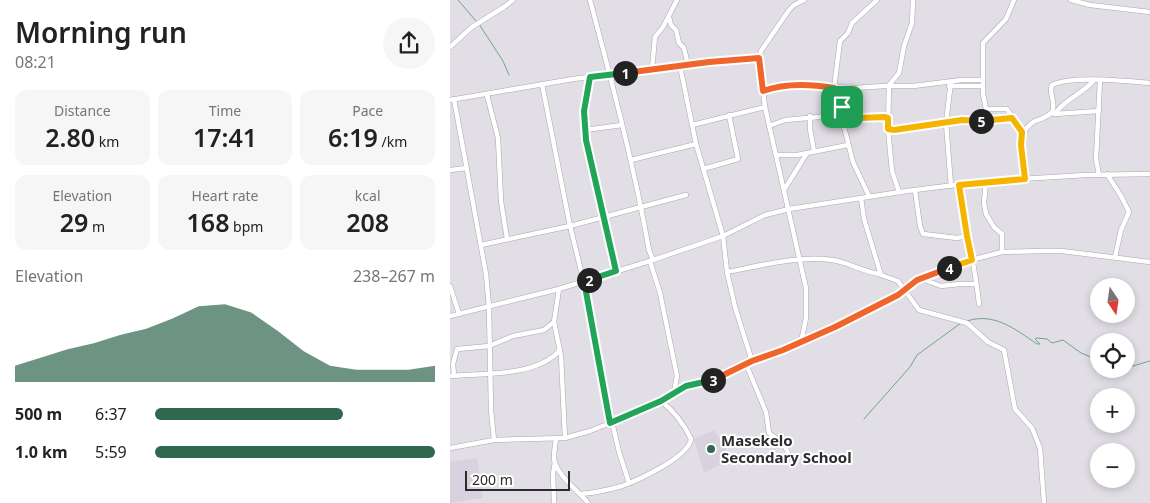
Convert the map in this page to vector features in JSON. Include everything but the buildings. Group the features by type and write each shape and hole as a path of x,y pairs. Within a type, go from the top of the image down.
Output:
{"street":[{"path":"450,47 472,27 504,8 512,0"},
{"path":"590,0 611,75 631,160 648,250 660,294 677,376 674,392"},
{"path":"652,69 654,39 663,27 677,0"},
{"path":"801,342 806,322 807,292 765,107 759,58 761,51 789,10 804,0"},
{"path":"869,196 860,181 848,145 834,88 840,41 847,34 852,23 878,0"},
{"path":"899,192 892,171 888,129 890,87 891,82 899,74 904,46 911,28 912,0"},
{"path":"1014,0 1006,19 983,43 983,83 986,109 1006,109 1022,132 1021,145 1025,179"},
{"path":"1071,0 1090,5 1150,12"},
{"path":"669,15 671,25 676,29 679,43 684,48 688,65"},
{"path":"494,440 490,410 489,306 481,245 452,100 590,77 759,58"},
{"path":"680,66 696,144 723,236 737,314 752,361"},
{"path":"590,77 584,111 585,130 602,217 616,271"},
{"path":"1055,114 1062,105 1082,93 1094,80"},
{"path":"1099,174 1096,159 1100,80"},
{"path":"1048,116 1054,108 1050,91 1052,85 1059,82 1100,80 1150,83"},
{"path":"763,91 798,85 818,85 834,88 983,83"},
{"path":"542,84 570,226 584,281 611,423 629,483"},
{"path":"950,84 946,123 951,186"},
{"path":"488,94 498,138 501,202 507,239"},
{"path":"838,105 858,118 881,116 888,118"},
{"path":"692,125 765,107"},
{"path":"769,126 785,120 810,116 820,117 840,112"},
{"path":"1022,132 1029,125 1055,114 1099,112"},
{"path":"703,169 738,159 729,116"},
{"path":"810,116 814,151"},
{"path":"888,129 899,130 946,123 1012,118"},
{"path":"585,130 622,125"},
{"path":"631,160 696,144"},
{"path":"776,156 806,153 848,145"},
{"path":"784,190 806,153"},
{"path":"450,170 467,168"},
{"path":"450,316 559,289 652,261 723,236 765,215 789,209 869,196 986,181 1099,174 1150,174"},
{"path":"1106,174 1121,196 1129,214 1121,230 1115,257"},
{"path":"986,181 984,203 986,214 994,227 1002,234 1002,252"},
{"path":"959,185 979,304"},
{"path":"916,190 919,221 923,234 957,238 967,236"},
{"path":"481,245 570,226 686,195"},
{"path":"861,198 864,219 880,274"},
{"path":"450,448 494,440 565,438 611,423 661,401 686,386 716,378 752,361 801,342 904,291 915,281 972,260 1002,252 1062,252 1150,262"},
{"path":"728,272 766,263 799,259 832,260 896,279 919,310 967,323 988,342 1004,350 1015,409 1032,428 1040,448 1044,503"},
{"path":"922,278 941,286 976,284"},
{"path":"450,286 460,314"},
{"path":"559,289 554,322 560,350 565,438"},
{"path":"554,322 544,330 512,336 489,346 457,349 452,376 514,371 541,364 555,357 560,350"},
{"path":"746,364 754,388 766,412 769,433 784,444 788,453"},
{"path":"580,494 611,489 629,483 675,458 691,443 690,437 676,416 661,401"},
{"path":"554,503 553,474 556,439"},
{"path":"555,462 564,476 588,503"}],"shaded area":[{"name":"Masekelo Secondary School","path":"714,430 732,459 704,473 694,439"},
{"path":"477,458 483,498 450,503 450,462"}],"waterway":[{"path":"458,0 476,21"},
{"path":"479,24 503,61 509,75"},
{"path":"967,321 977,319 995,320 1004,323 1037,344 1040,344 1035,339 1037,338 1047,339 1052,343 1063,340 1081,353 1090,357"},
{"path":"864,419 910,367 917,355 961,323"},
{"path":"1135,365 1150,361"}],"place":[{"name":"Masekelo Secondary School","path":"711,449"}],"route":[{"path":"742,58 759,58 763,91 784,86 820,85 834,88 838,105 842,107 858,118 881,116 888,118 888,129 894,130 942,125 962,120 982,121 1012,118 1022,132 1020,136 1025,179 986,181 959,185 972,260 917,280 889,300 835,327 783,350 752,361 727,374 700,384 684,387 661,401 610,423 584,281 616,271 586,140 584,111 590,77 742,58"}]}
